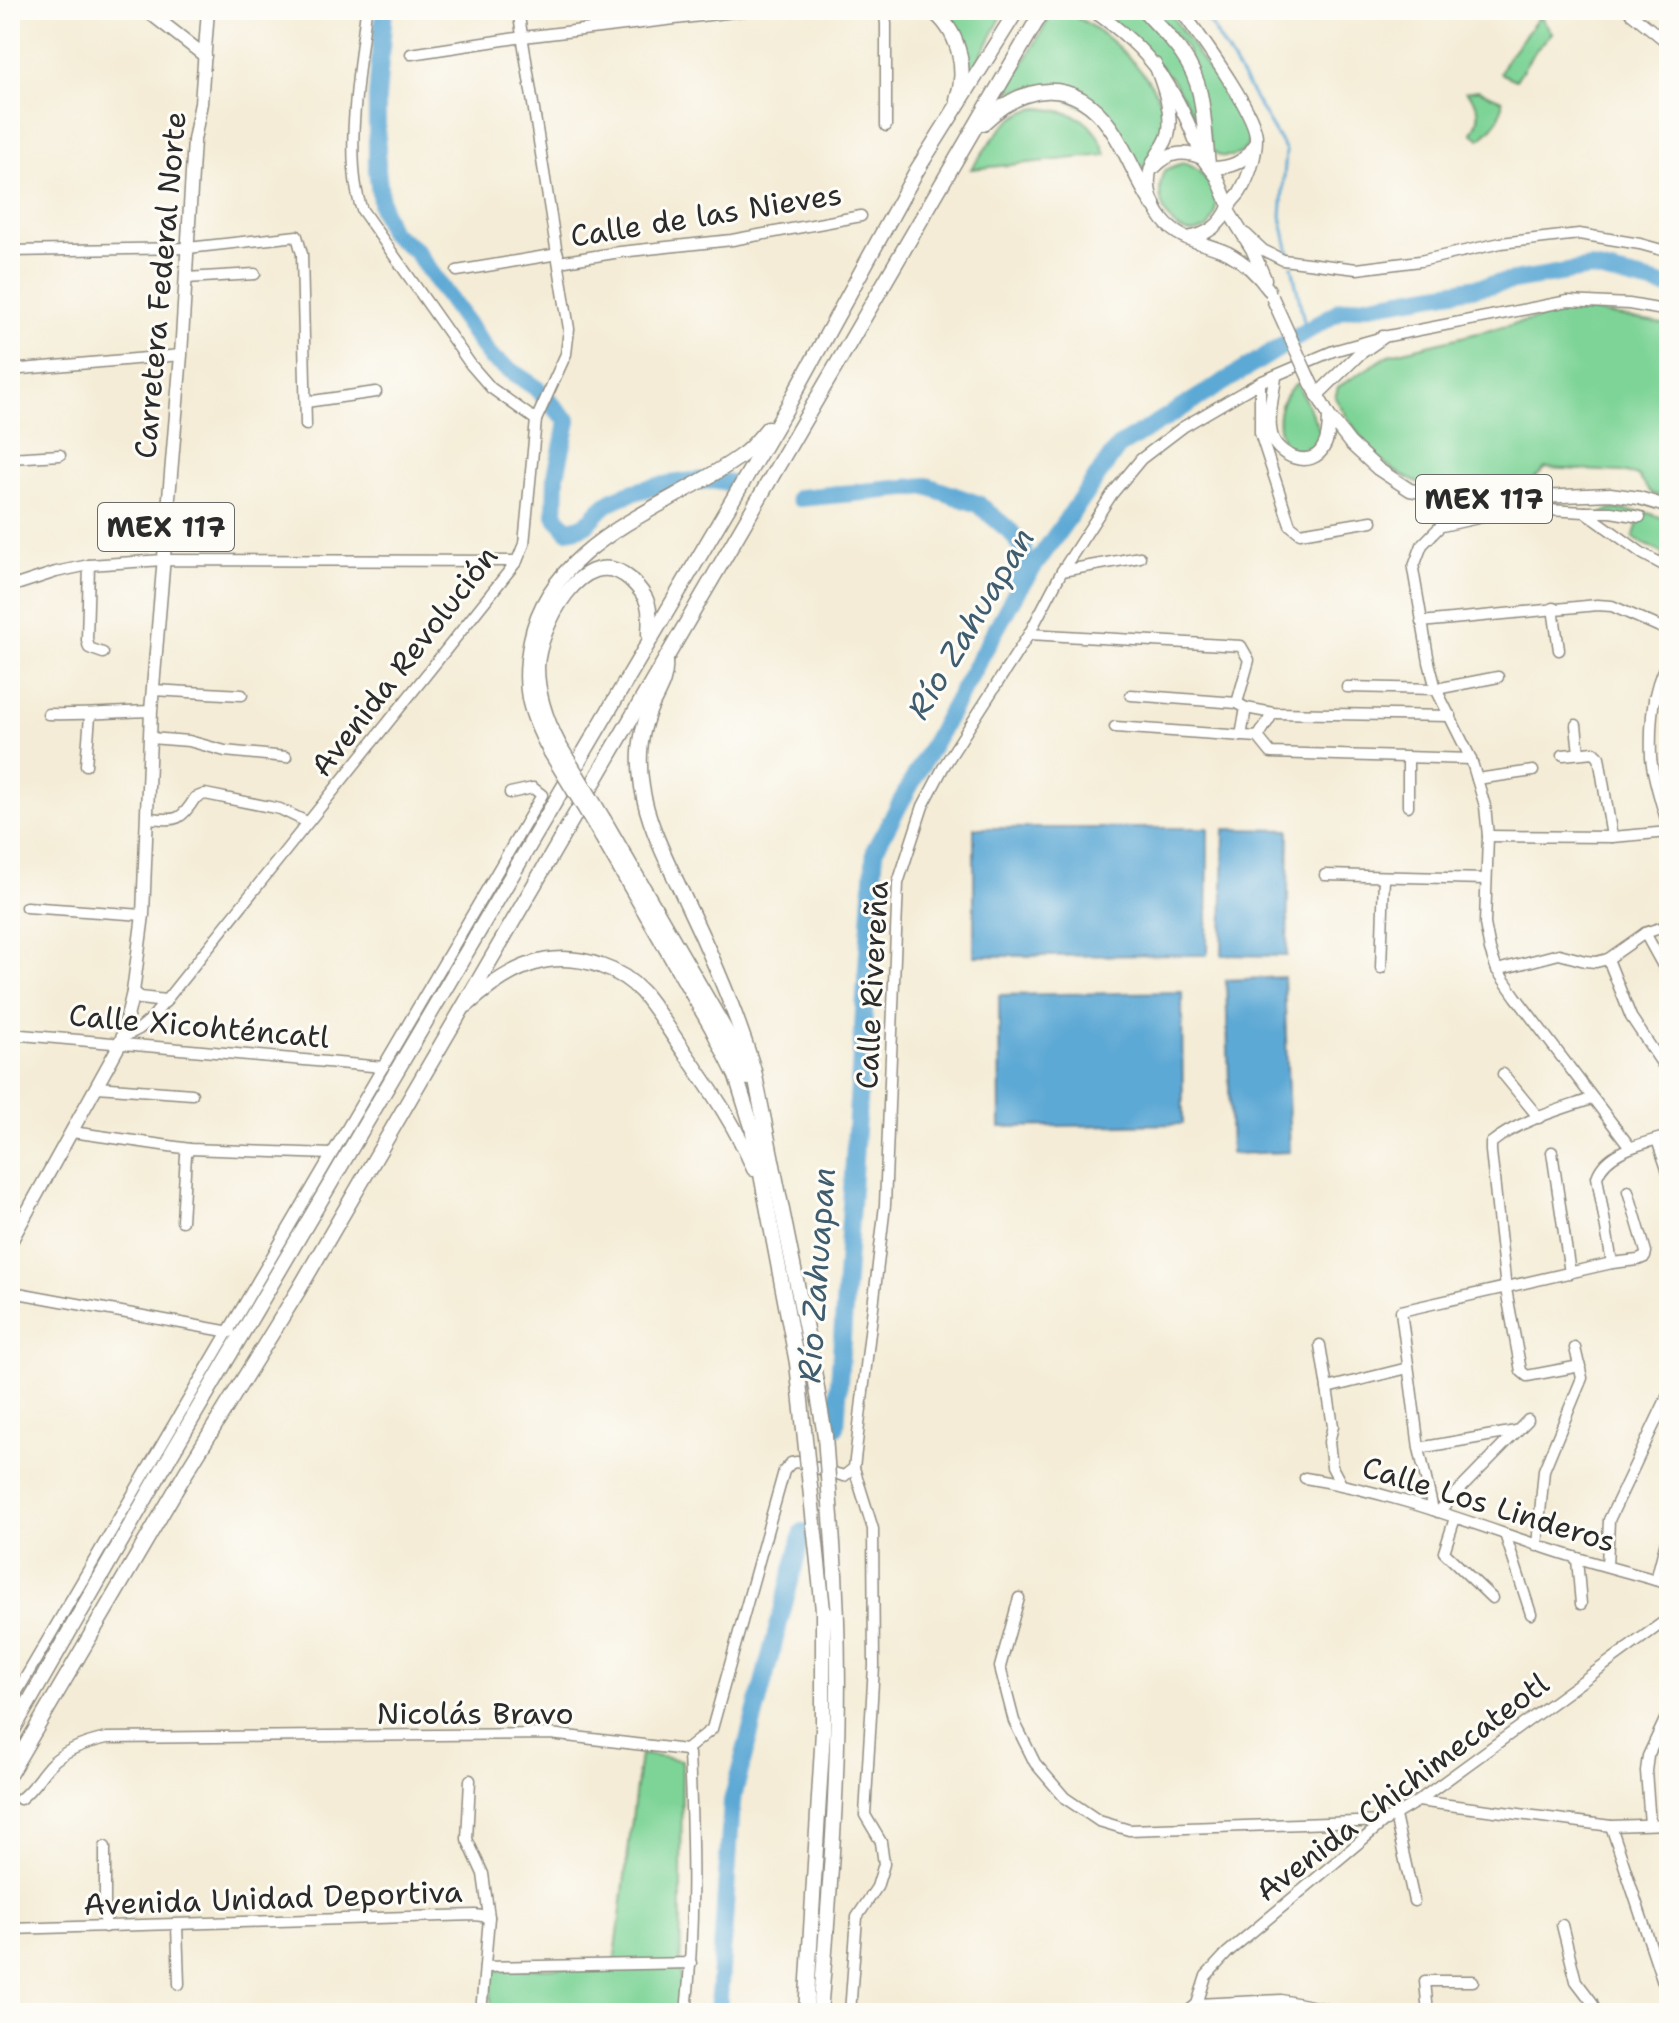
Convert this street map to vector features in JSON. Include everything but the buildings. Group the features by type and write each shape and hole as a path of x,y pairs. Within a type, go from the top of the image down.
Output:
{"highway":[{"path":"931,10 956,39 961,67 959,94 949,117"},
{"path":"10,1735 166,1463 786,409 949,117 1017,10"},
{"path":"10,1773 185,1474 298,1291 1043,10"},
{"path":"1144,10 1182,53 1198,85 1207,163"},
{"path":"972,135 989,117 1018,97 1038,91 1066,93 1084,101 1111,128 1153,204"},
{"path":"762,1112 727,1033 529,705 526,669 533,631 545,599 568,569 610,533 744,454 786,409"},
{"path":"555,748 537,667 546,625 556,606 577,581 600,569 621,572 639,588 651,607 649,638"},
{"path":"665,659 665,676 639,743 642,791 657,839 743,1031 754,1071 825,1436 838,1607 839,1734 820,2013"},
{"path":"600,823 736,1076 752,1127 797,1363 823,1610 823,1731 806,2013"},
{"path":"457,1014 484,989 525,965 536,962 548,959 584,960 615,971 640,990 721,1104 739,1133 767,1202"}],"main road":[{"path":"146,10 205,56"},
{"name":"Carretera Federal Norte","path":"122,1040 133,992 143,915 151,711 181,355 194,140 201,103 208,10"},
{"name":"MEX 117","path":"1092,10 1117,27 1155,64 1183,112 1229,209 1258,261 1314,389 1329,416 1350,443 1378,469 1410,490 1466,500 1610,494 1669,507"},
{"path":"1181,10 1252,121 1256,140 1244,184 1229,209 1212,230 1184,238"},
{"name":"MEX 117","path":"1155,64 1170,121 1167,139 1152,165 1148,180 1153,204 1168,226 1184,238 1237,258 1253,271 1270,294"},
{"path":"1148,180 1157,164 1168,156 1184,153 1226,167 1239,162 1249,153 1256,140"},
{"path":"1314,389 1383,337"},
{"path":"1275,377 1271,434 1286,455 1305,459 1317,455 1324,448 1329,416"},
{"path":"133,992 140,998 165,1001"},
{"name":"MEX 117","path":"10,1243 122,1040"}],"street":[{"path":"366,10 357,87 355,191 362,210 471,365 491,388 538,416"},
{"name":"Avenida Revolución","path":"122,1040 139,1029 165,1001 517,561 528,525 538,416 569,342 559,258 518,10"},
{"path":"411,54 523,37 751,10"},
{"path":"877,10 885,16 886,24 886,126"},
{"path":"1627,10 1669,44"},
{"name":"Calle de las Nieves","path":"457,271 732,240 861,216"},
{"path":"1241,230 1263,250 1283,260 1357,269 1420,261 1501,243 1579,234 1669,252"},
{"path":"10,251 188,248 297,236 302,254 306,425"},
{"path":"186,278 255,274"},
{"name":"Calle Rivereña","path":"854,1468 885,1205 898,883 923,806 944,766 1029,634 1062,571 1112,494 1141,459 1183,427 1260,382 1333,351 1383,337 1568,301 1629,304 1669,311"},
{"path":"10,370 181,355"},
{"path":"1260,382 1260,433 1294,531 1300,533 1372,521"},
{"path":"306,402 376,392"},
{"path":"10,458 60,455"},
{"path":"1466,500 1422,545 1413,569 1436,689 1471,759 1485,806 1488,836 1485,924 1490,950 1497,970 1630,1147"},
{"path":"1439,526 1496,514 1548,510 1611,512 1640,517"},
{"path":"1585,512 1643,554 1669,568"},
{"path":"1062,571 1140,557"},
{"path":"10,587 89,565 163,560 517,561"},
{"path":"89,565 87,640 89,648 103,653"},
{"path":"1421,622 1553,608 1612,606 1669,631"},
{"path":"1553,608 1559,650"},
{"path":"1029,634 1241,646 1249,660 1241,736"},
{"path":"1488,836 1612,837 1669,831 1651,759 1654,697 1669,660"},
{"path":"1347,687 1436,689 1498,677"},
{"path":"153,690 242,695"},
{"path":"1131,695 1242,706 1273,713 1451,716"},
{"path":"1654,697 1669,696"},
{"path":"48,714 90,716 151,711"},
{"path":"1258,737 1273,713"},
{"path":"86,765 90,716"},
{"path":"1576,725 1579,753"},
{"path":"1115,727 1258,737 1271,753 1471,759"},
{"path":"150,738 189,741 225,751 286,757"},
{"path":"1563,755 1594,752 1599,757 1612,837"},
{"path":"1408,759 1408,806"},
{"path":"1477,779 1533,771"},
{"path":"10,1704 542,795 533,788 510,793"},
{"path":"147,818 175,820 187,813 195,798 205,794 280,809 307,822"},
{"path":"1325,875 1486,879"},
{"path":"1381,968 1384,877"},
{"path":"26,907 143,915"},
{"path":"1497,970 1559,954 1585,961 1608,959 1645,933 1668,927"},
{"path":"1645,933 1667,973"},
{"path":"1608,959 1631,1017 1669,1074"},
{"name":"Calle Xicohténcatl","path":"10,1034 122,1040 383,1067"},
{"path":"1503,1074 1539,1118"},
{"path":"97,1087 192,1094"},
{"path":"1580,1366 1527,1376 1523,1374 1506,1289 1491,1143 1539,1118 1591,1099"},
{"path":"72,1132 190,1149 331,1154"},
{"path":"1612,1263 1597,1177 1607,1163 1630,1147 1669,1136"},
{"path":"1657,1140 1669,1175"},
{"path":"182,1221 186,1155 190,1149"},
{"path":"1552,1152 1570,1273"},
{"path":"1435,1511 1419,1448 1401,1311 1645,1257 1628,1191"},
{"path":"10,1297 18,1293 230,1332"},
{"path":"1320,1345 1333,1426 1329,1442 1332,1467 1341,1484"},
{"path":"1537,1546 1544,1470 1582,1378 1575,1348"},
{"path":"1327,1388 1408,1368"},
{"path":"1607,1566 1609,1520 1669,1393"},
{"path":"1435,1511 1528,1420"},
{"path":"1419,1448 1517,1431"},
{"path":"686,2013 691,1963 692,1823 689,1754 686,1750 712,1729 784,1471 791,1463 797,1462 844,1476 854,1468 873,1529 874,1666 865,1815 881,1842 884,1864 877,1887 857,1917 850,2013"},
{"name":"Calle Los Linderos","path":"1305,1478 1341,1484 1435,1511 1577,1559 1669,1584"},
{"path":"1455,1518 1444,1552 1492,1598"},
{"path":"1656,1580 1669,1529"},
{"path":"1505,1534 1531,1614"},
{"path":"1577,1559 1581,1604"},
{"path":"1019,1598 1000,1667 1014,1721 1035,1763 1065,1798 1099,1821 1129,1830 1391,1818 1414,1901"},
{"name":"Avenida Chichimecateotl","path":"1186,2013 1197,2004 1206,1976 1228,1952 1391,1818 1669,1618"},
{"path":"1650,1824 1646,1771 1648,1756 1669,1711"},
{"name":"Nicolás Bravo","path":"20,1799 51,1763 88,1742 107,1738 550,1734 686,1750"},
{"path":"470,1780 467,1839 483,1874 489,1917"},
{"path":"1418,1801 1611,1826 1669,1824"},
{"path":"1611,1826 1669,2000"},
{"path":"105,1847 105,1927"},
{"name":"Avenida Unidad Deportiva","path":"10,1929 489,1917 481,2013"},
{"path":"1562,1925 1576,1981 1592,2002 1596,2013"},
{"path":"177,1926 179,1984"},
{"path":"485,1967 691,1963"},
{"path":"1428,2013 1425,1981 1473,1981"},
{"path":"1197,2004 1281,2000 1346,2013"}],"green space":[{"path":"937,10 1005,10 971,75 960,39"},
{"path":"1054,10 1086,23 1122,51 1152,86 1161,103 1164,118 1161,133 1140,175 1110,120 1040,86 1007,92"},
{"path":"1101,10 1140,10 1187,72 1196,101 1196,119 1171,78"},
{"path":"1154,10 1168,10 1242,120 1248,142 1237,155 1220,156 1212,150 1187,49"},
{"path":"1540,16 1552,33 1534,52 1516,80 1500,73 1506,60"},
{"path":"1478,90 1502,100 1499,117 1480,139 1472,133 1477,122 1477,106 1466,92"},
{"path":"1038,108 1081,119 1096,133 1106,155 971,169 1008,123"},
{"path":"1182,163 1202,174 1216,203 1212,222 1197,232 1184,231 1175,226 1164,210 1161,199 1161,179 1165,170"},
{"path":"1577,309 1669,325 1669,500 1651,493 1638,476 1622,472 1545,468 1518,494 1454,491 1417,483 1382,461 1362,439 1335,398 1338,387 1391,354"},
{"path":"1297,383 1321,433 1321,441 1309,451 1298,453 1289,448 1282,438 1279,425 1285,396"},
{"path":"1610,509 1648,513 1669,520 1669,569 1659,564 1664,554 1633,538 1638,523 1595,519"},
{"path":"640,1754 682,1760 680,2013 491,2013 491,1970 614,1966"}],"water":[{"path":"974,828 1208,828 1207,955 974,956"},
{"path":"1224,829 1289,830 1287,956 1222,955"},
{"path":"1284,977 1290,1152 1231,1154 1226,980"},
{"path":"1182,992 1183,1124 1000,1127 999,995"}],"waterway":[{"path":"384,10 377,98 377,170 382,210 391,233 415,250 491,358 535,387 568,421 556,475 555,515 567,530 587,524 617,498 648,488 685,482 729,483"},
{"path":"1202,10 1286,151 1281,216 1290,258"},
{"path":"1292,266 1306,331"},
{"name":"Río Zahuapan","path":"836,1427 875,849 1018,589 1118,447 1341,310 1590,268 1669,287"},
{"path":"799,498 927,486 978,504 1010,531 1023,548 1018,586"},
{"name":"Río Zahuapan","path":"718,2013 732,1801 803,1532"}]}
